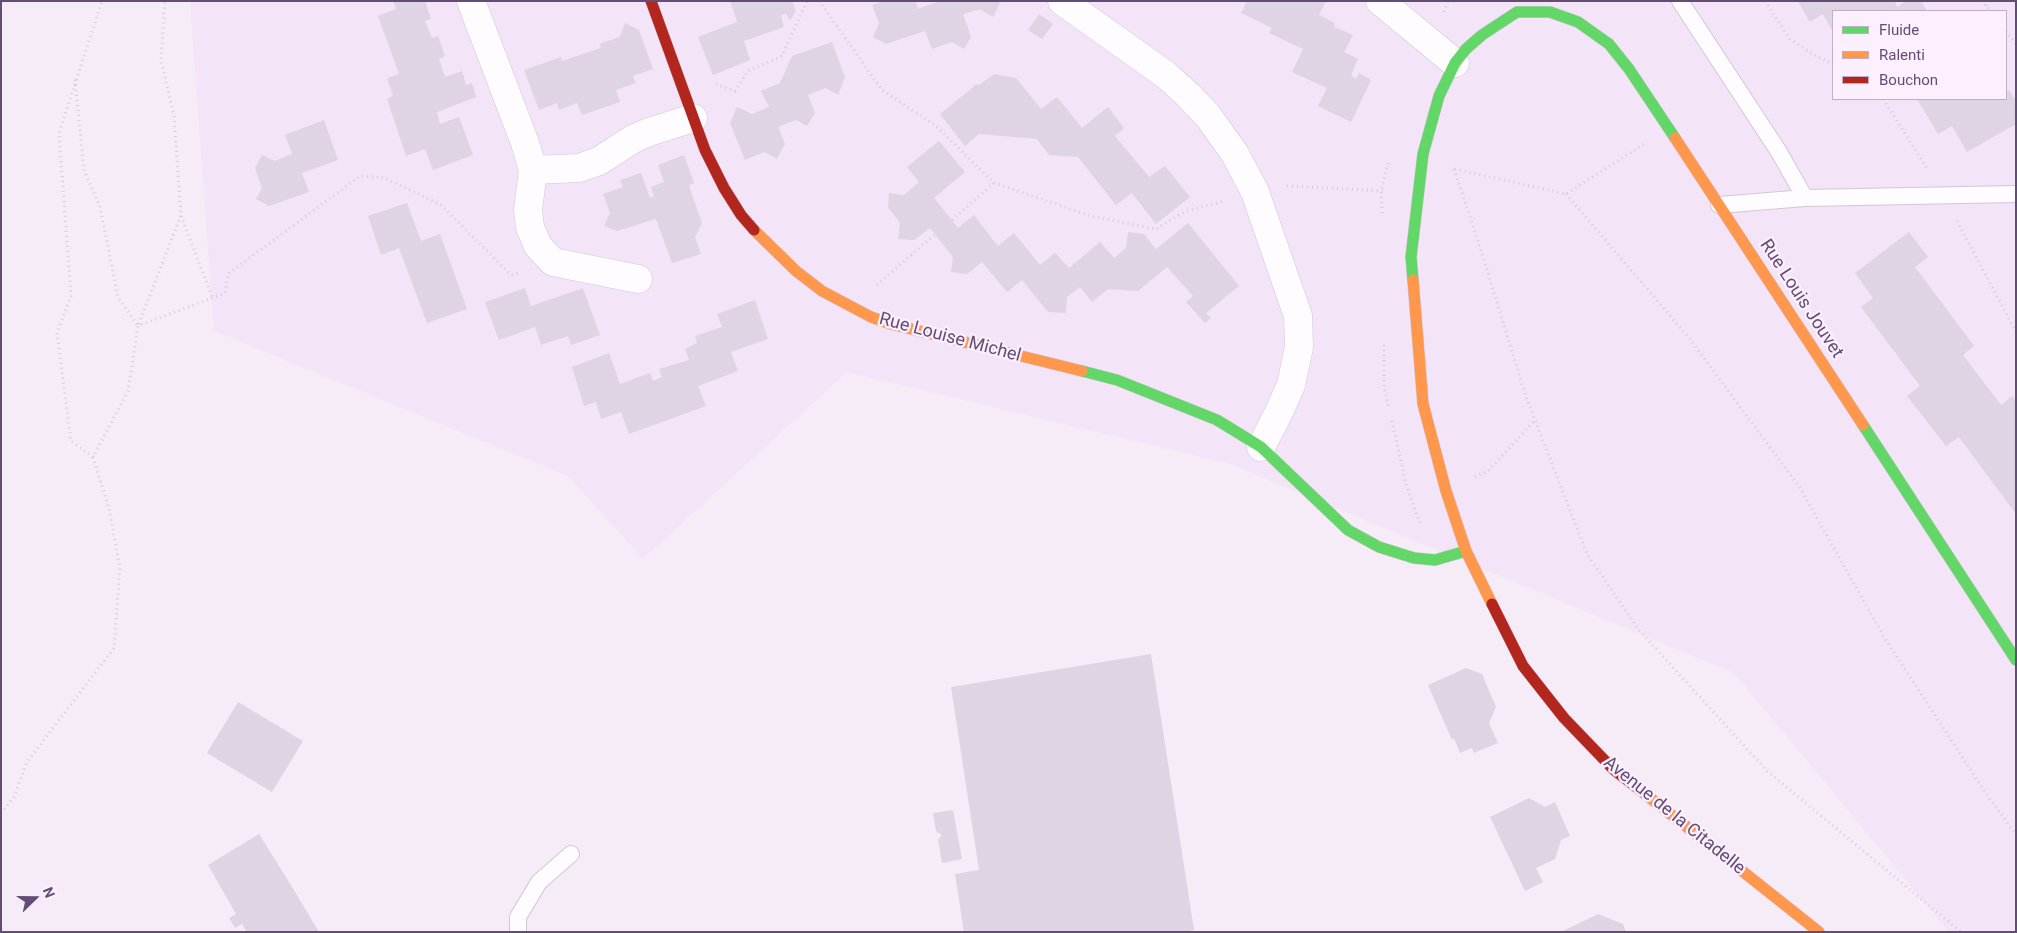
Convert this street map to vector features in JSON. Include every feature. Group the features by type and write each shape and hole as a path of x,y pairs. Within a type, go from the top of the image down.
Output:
{"street":[{"path":"471,1 534,170 528,210 530,227 538,246 554,262 638,279"},
{"name":"Rue Louise Michel","path":"651,1 705,150 724,188 741,215 765,242 796,271 822,291 851,307 891,324 1117,380 1217,420 1261,447 1348,530 1379,547 1414,558 1435,560 1466,551"},
{"path":"1062,1 1166,75 1188,95 1208,116 1236,154 1255,192 1298,316 1299,348 1291,385 1280,412 1261,447"},
{"path":"1380,1 1455,63"},
{"name":"Avenue de la Citadelle","path":"1517,7 1482,35 1455,63 1439,96 1422,154 1411,257 1423,404 1446,491 1466,551 1523,666 1564,718 1614,770 1819,932"},
{"name":"Rue Louis Jouvet","path":"1517,7 1550,12 1578,22 1609,44 1629,68 2016,660"},
{"path":"534,170 579,168 599,161 633,139 649,132 694,118"}],"lane":[{"path":"1680,1 1779,152 1804,198"},
{"path":"1719,205 1804,198 2016,194"},
{"path":"518,932 518,917 538,882 571,854"}],"path":[{"path":"1,813 14,797 27,762 114,648 120,568 109,509 93,457 71,441 57,333 71,296 59,133 102,1"},
{"path":"165,1 161,60 174,116 181,215 212,296"},
{"path":"684,92 713,83 735,91 748,71 782,56 807,1"},
{"path":"819,1 882,90 936,126 994,183 1092,216 1156,229 1184,212 1280,186 1419,194"},
{"path":"1765,1 1790,39 1814,55 1832,64"},
{"path":"1981,1 1989,10"},
{"path":"1987,6 1990,1"},
{"path":"2007,32 2016,44"},
{"path":"75,80 84,170 100,206 118,297 138,326"},
{"path":"1566,194 1669,128"},
{"path":"1961,932 1767,771 1638,629 1587,554 1535,420 1454,169 1566,194 1690,339 1800,488 1884,637 1985,792 2016,835"},
{"path":"138,326 224,292 228,274 360,176 385,178 441,205 511,275 554,262"},
{"path":"952,220 994,183"},
{"path":"93,457 128,391 138,326 181,215"},
{"path":"851,307 935,234"},
{"path":"1411,500 1446,491 1488,471 1535,420"}],"shaded area":[{"path":"190,1 2016,1 2016,932 1949,932 1734,673 1230,464 847,372 643,559 568,476 214,331"}],"building":[{"path":"393,1 425,1 431,19 425,21 432,38 438,36 445,56 439,59 445,77 462,71 466,85 472,83 476,97 437,112 440,124 459,117 473,155 433,170 425,149 406,156 387,99 393,96 387,78 399,74 378,16 396,9"},
{"path":"730,1 792,1 796,11 790,20 786,14 781,15 784,27 744,41 750,60 713,75 698,37 737,22"},
{"path":"883,1 915,1 918,9 940,1 1001,1 993,17 980,9 963,14 971,37 964,49 952,42 932,49 925,31 886,44 873,37 879,23 872,5"},
{"path":"1247,1 1326,1 1319,15 1335,23 1334,27 1353,35 1344,52 1358,59 1351,76 1356,79 1359,73 1371,80 1351,122 1318,106 1327,88 1292,72 1303,49 1269,33 1272,28 1241,13"},
{"path":"1798,1 1895,1 1897,7 1906,1 1921,1 1926,10 1832,10 1832,30 1823,14 1810,22"},
{"path":"1039,14 1053,24 1042,39 1028,30"},
{"path":"625,23 639,30 653,69 633,76 636,83 616,90 620,102 582,115 577,103 559,110 557,103 539,110 524,70 561,57 562,61 601,48 599,44 620,37"},
{"path":"832,42 845,77 838,95 826,88 808,95 815,113 807,126 796,120 778,127 785,144 777,159 764,152 745,160 730,123 737,107 752,114 769,107 761,91 780,83 792,56"},
{"path":"994,74 1016,78 1041,109 1057,97 1082,128 1108,107 1124,128 1115,136 1149,177 1165,166 1190,197 1156,224 1132,193 1116,205 1078,157 1049,155 1037,139 979,134 965,146 940,114 977,84 979,85"},
{"path":"2009,90 2016,101 2016,124 1967,152 1952,126 1938,134 1918,100 2007,100 2007,91"},
{"path":"324,120 338,160 302,173 309,192 269,206 256,199 262,188 255,168 262,155 275,161 292,154 285,135"},
{"path":"939,141 965,172 934,198 958,228 974,215 998,246 1014,233 1040,265 1055,253 1069,268 1100,242 1114,258 1126,248 1128,232 1144,234 1156,249 1188,223 1239,286 1206,313 1211,318 1205,323 1186,302 1193,296 1167,267 1138,291 1108,289 1092,302 1080,287 1067,297 1066,313 1048,312 1022,280 1007,292 982,262 967,274 951,272 953,257 930,228 914,240 898,239 900,223 888,207 889,193 904,195 919,182 907,167"},
{"path":"684,155 694,183 689,186 702,223 695,237 701,254 672,263 656,219 617,231 604,226 610,213 603,194 623,187 620,180 641,173 650,198 654,196 651,187 664,182 658,165"},
{"path":"407,203 421,241 440,234 467,309 427,323 399,248 381,255 368,216"},
{"path":"1909,232 1928,257 1915,267 1974,346 1963,355 2001,405 2012,396 2016,401 2016,514 1959,437 1946,446 1907,396 1920,386 1861,307 1873,298 1855,273"},
{"path":"525,288 531,306 583,288 600,335 571,345 568,336 541,345 535,327 499,340 485,302"},
{"path":"755,300 768,339 731,352 738,371 698,386 706,406 629,434 621,412 601,419 596,402 584,406 572,367 609,353 620,384 650,373 653,381 662,377 659,369 689,360 685,349 697,343 695,336 722,327 717,314"},
{"path":"1151,654 1194,930 1183,932 964,932 955,874 979,870 951,687"},
{"path":"1466,668 1482,674 1496,707 1489,723 1498,743 1474,753 1472,748 1460,753 1454,738 1452,740 1428,685"},
{"path":"238,702 303,741 272,792 207,753"},
{"path":"1529,798 1545,807 1555,802 1570,836 1561,840 1555,859 1536,868 1543,882 1525,891 1490,817"},
{"path":"953,810 962,859 942,863 938,840 942,835 936,831 933,813"},
{"path":"259,834 319,932 247,932 242,924 235,928 229,918 236,914 208,865"},
{"path":"1598,914 1623,924 1626,932 1561,932"}],"traffic: fast":[{"path":"1413,280 1411,257 1423,154 1439,96 1455,63 1466,49 1482,35 1517,12 1550,12 1578,22 1609,44 1629,69 1675,138"},
{"path":"1082,371 1117,380 1217,420 1261,447 1348,530 1379,547 1414,558 1435,560 1466,551"},
{"path":"1863,425 2016,660"}],"traffic: slow":[{"path":"1675,138 1863,425"},
{"path":"754,230 796,271 822,291 871,317 891,324 1082,371"},
{"path":"1413,280 1423,404 1446,491 1466,551 1492,604"},
{"path":"1644,793 1819,932"}],"traffic: jam":[{"path":"651,1 705,150 724,188 741,215 754,230"},
{"path":"1492,604 1523,666 1564,718 1614,770 1644,793"}]}
